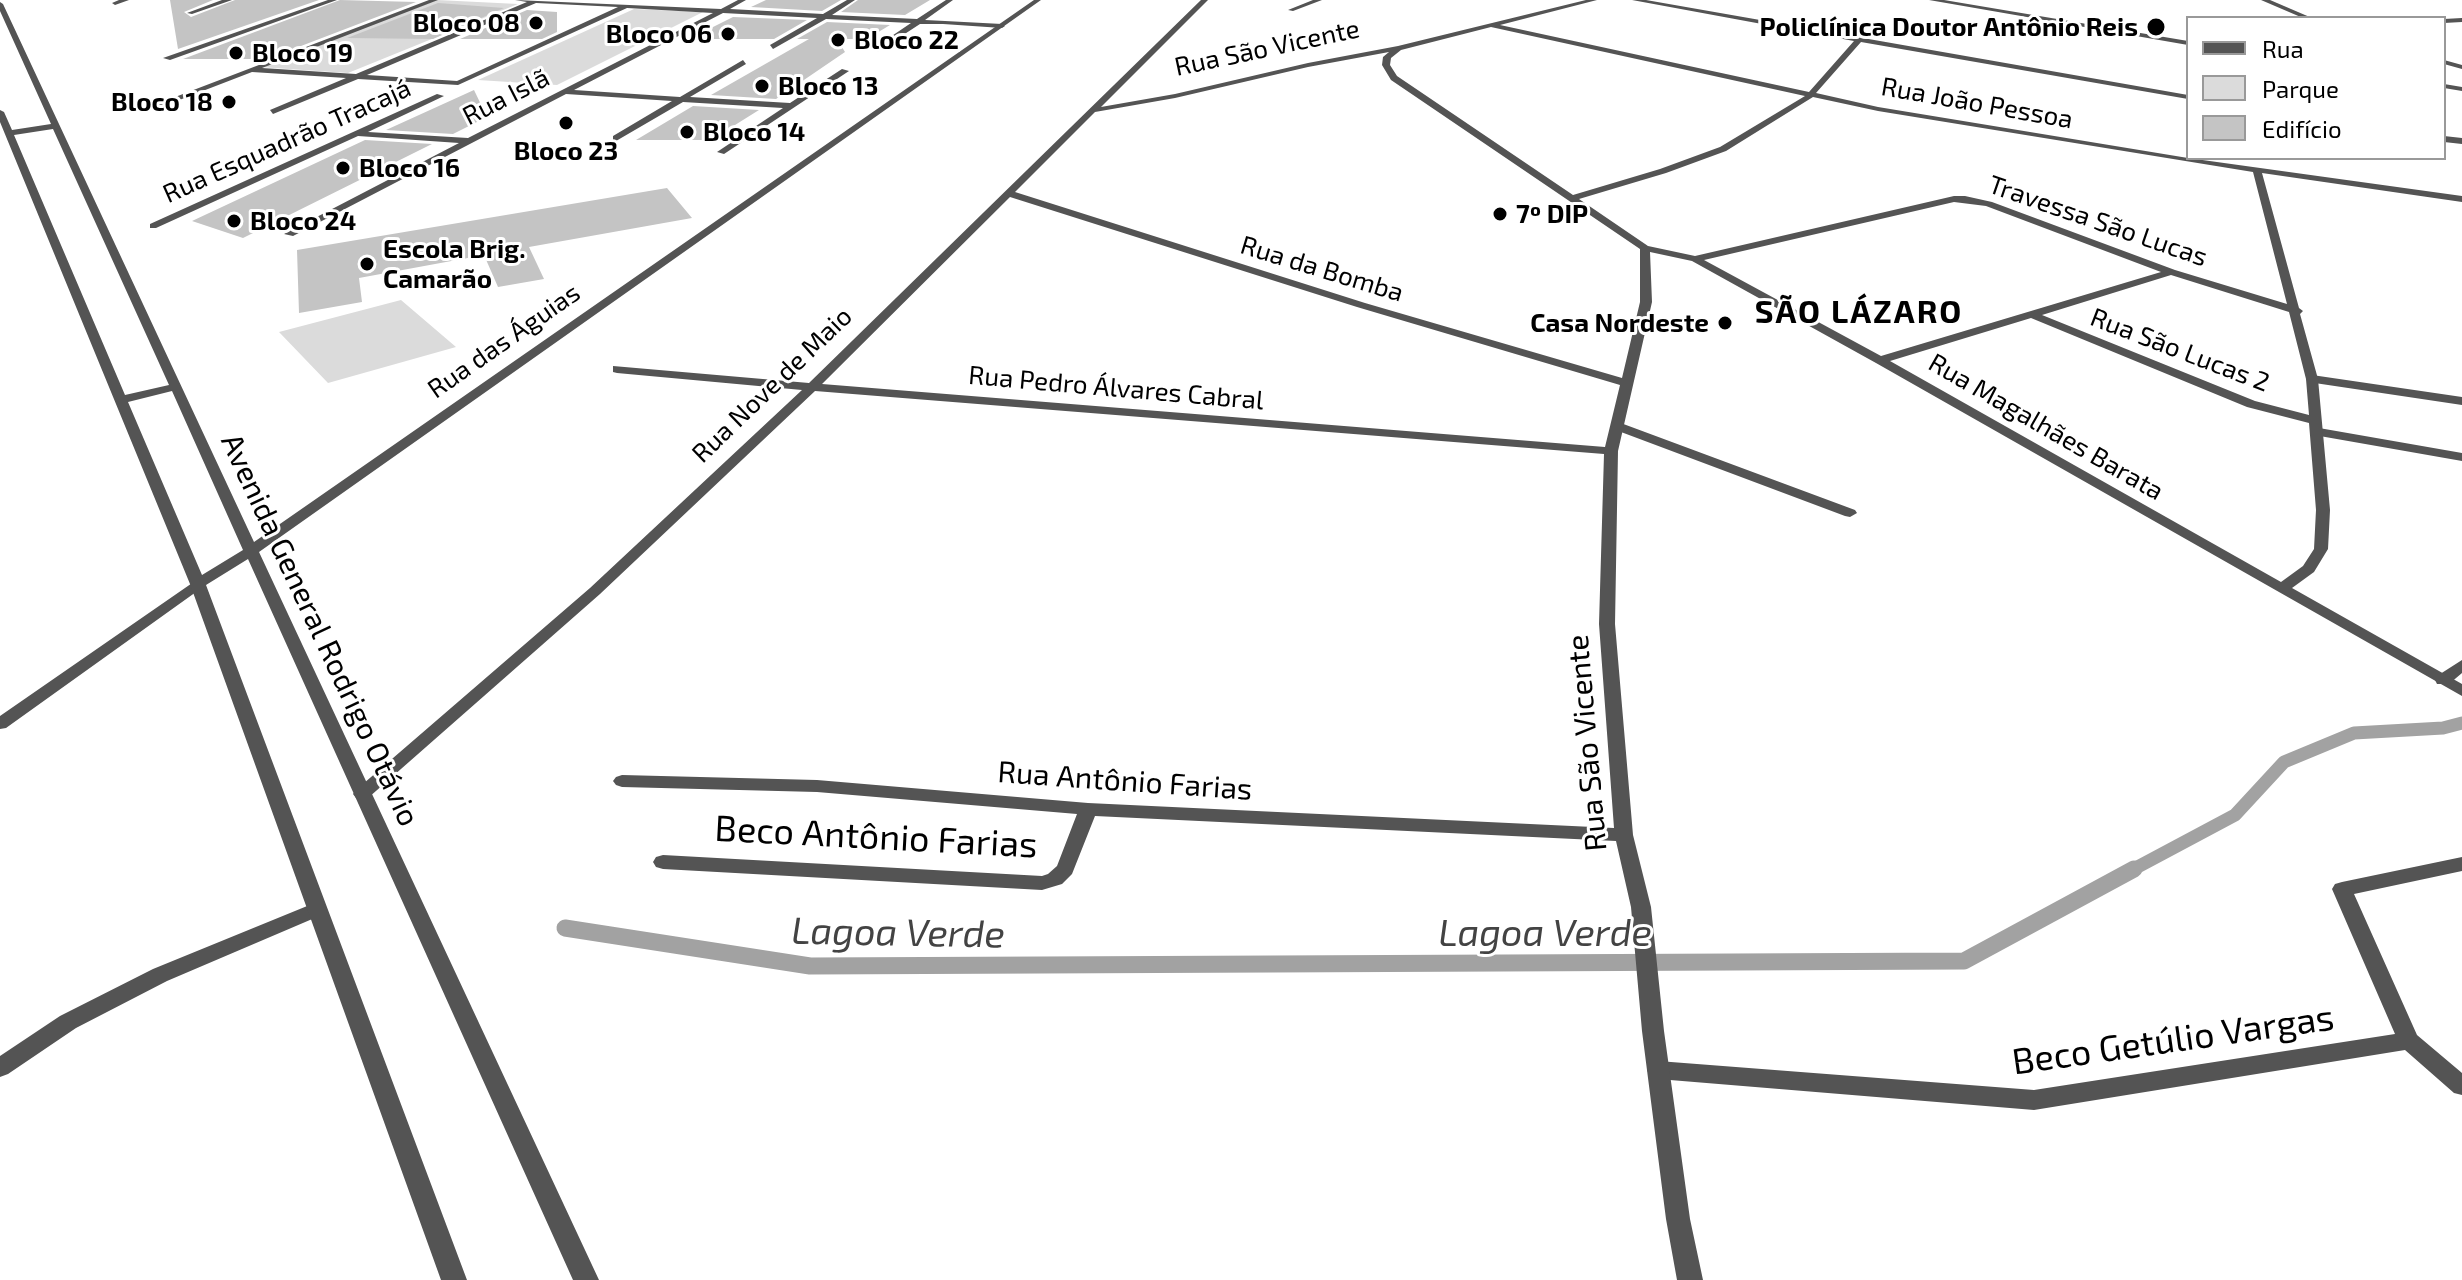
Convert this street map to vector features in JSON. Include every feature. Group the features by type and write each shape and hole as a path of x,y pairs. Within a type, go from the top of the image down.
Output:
{"street":[{"path":"115,3 126,0"},
{"path":"190,13 229,0"},
{"path":"167,58 334,0"},
{"path":"153,107 435,0"},
{"path":"518,0 1002,26"},
{"path":"273,112 538,0"},
{"path":"253,70 458,83 640,0"},
{"name":"Rua Islã","path":"289,234 743,0"},
{"path":"773,47 852,0"},
{"path":"877,50 950,0"},
{"name":"Rua das Águias","path":"0,724 1038,0"},
{"name":"Rua Nove de Maio","path":"362,794 595,591 812,387 1205,0"},
{"path":"1291,10 1319,0"},
{"name":"Rua São Vicente","path":"1090,111 1398,48 1594,0"},
{"path":"1635,0 2186,97"},
{"path":"1932,0 2186,43"},
{"path":"2264,0 2304,16"},
{"name":"Avenida General Rodrigo Otávio","path":"0,4 586,1280"},
{"name":"Rua João Pessoa","path":"1489,25 1809,97 2186,159"},
{"path":"1570,199 1723,149 1809,97 1858,41"},
{"name":"Rua Magalhães Barata","path":"1398,48 1387,57 1386,65 1394,78 1645,248 1695,259 1880,360 2462,691"},
{"path":"616,138 743,62"},
{"path":"721,152 845,71"},
{"path":"565,92 792,106"},
{"name":"Rua Esquadrão Tracajá","path":"153,226 440,96"},
{"path":"0,112 198,584 454,1280"},
{"path":"9,133 56,126"},
{"path":"357,134 469,141"},
{"name":"Rua João Pessoa","path":"2190,160 2462,199"},
{"path":"2257,171 2297,311 2312,379 2323,510 2321,549 2309,569 2281,589"},
{"name":"Rua da Bomba","path":"1007,193 1361,305 1626,383"},
{"name":"Travessa São Lucas","path":"1695,259 1965,199 1989,204 2171,272 2297,311"},
{"name":"Rua São Vicente","path":"1645,248 1646,302 1611,451 1607,624 1624,835 1641,907 1658,1070 1678,1219 1690,1280"},
{"path":"1880,360 2171,272"},
{"name":"Rua São Lucas 2","path":"2031,314 2251,404 2316,426 2462,457"},
{"name":"Rua Pedro Álvares Cabral","path":"617,369 1611,451"},
{"path":"2312,379 2462,401"},
{"path":"121,400 175,387"},
{"path":"1618,426 1850,513"},
{"path":"2443,680 2462,665"},
{"name":"Rua Antônio Farias","path":"622,781 817,786 1088,809 1624,835"},
{"name":"Beco Antônio Farias","path":"663,862 1042,883 1055,879 1065,869 1088,809"},
{"path":"2462,864 2342,889 2409,1041 2462,1086"},
{"path":"0,1068 68,1022 160,975 317,909"},
{"name":"Beco Getúlio Vargas","path":"1658,1070 2034,1100 2409,1041"}],"green space":[{"path":"437,0 518,4 348,73 259,67"},
{"path":"634,9 703,12 557,85 478,80"},
{"path":"401,300 456,347 328,383 279,332"}],"building":[{"path":"170,0 213,0 184,12 191,17 235,0 319,0 178,49"},
{"path":"340,0 416,2 267,59 183,59"},
{"path":"766,0 841,0 822,11 751,7"},
{"path":"858,0 930,0 905,15 841,12"},
{"path":"438,3 504,8 433,39 347,38"},
{"path":"527,10 557,12 557,32 542,39 460,39"},
{"path":"733,17 807,20 774,39 689,39"},
{"path":"827,22 890,25 867,39 837,39 845,52 776,99 711,95 809,39 797,39"},
{"path":"474,90 487,117 453,134 386,130"},
{"name":"Bloco 14","path":"693,106 759,110 711,140 636,140"},
{"path":"365,140 432,144 243,238 192,221"},
{"name":"Escola Brig. Camarão","path":"667,188 692,218 529,247 544,279 498,287 484,255 359,278 362,302 299,313 297,250"}],"waterway":[{"name":"Lagoa Verde","path":"2130,871 2235,815 2284,762 2354,733 2443,728 2462,723"},
{"name":"Lagoa Verde","path":"565,928 810,966 1964,961 2134,869"}],"place":[{"name":"Bloco 08","path":"536,23"},
{"name":"Policlínica Doutor Antônio Reis","path":"2156,27"},
{"name":"Bloco 06","path":"728,34"},
{"name":"Bloco 22","path":"838,40"},
{"name":"Bloco 19","path":"236,53"},
{"name":"Bloco 13","path":"762,86"},
{"name":"Bloco 18","path":"229,102"},
{"name":"Bloco 23","path":"566,123"},
{"name":"Bloco 14","path":"687,132"},
{"name":"Bloco 16","path":"343,168"},
{"name":"7º DIP","path":"1500,214"},
{"name":"Bloco 24","path":"234,221"},
{"name":"Escola Brig. Camarão","path":"367,264"},
{"name":"Casa Nordeste","path":"1725,323"}],"district":[{"name":"SÃO LÁZARO","path":"1859,312"}]}
